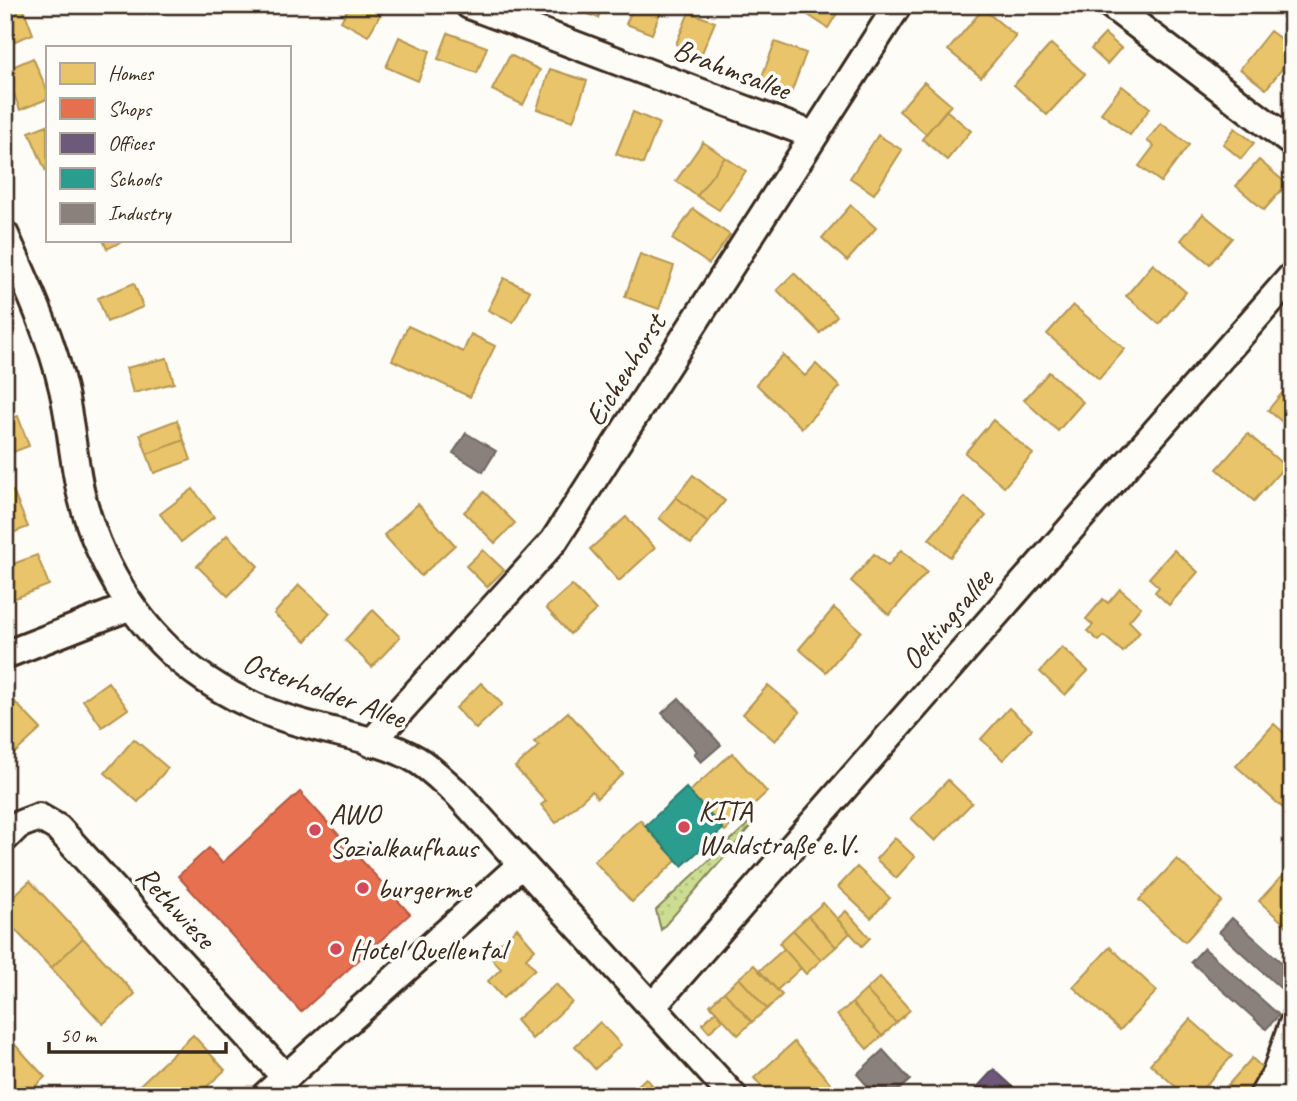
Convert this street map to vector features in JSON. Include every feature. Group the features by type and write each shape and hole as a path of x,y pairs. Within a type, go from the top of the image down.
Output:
{"street":[{"name":"Brahmsallee","path":"469,5 813,135"},
{"name":"Eichenhorst","path":"370,743 554,541 898,5"},
{"path":"1111,5 1292,143"},
{"name":"Osterholder Allee","path":"5,235 36,306 63,388 81,493 101,557 131,606 165,648 205,679 248,703 297,722 370,743 416,760 458,794 733,1096"},
{"name":"Oeltingsallee","path":"652,1007 1292,276"},
{"path":"5,655 131,606"},
{"name":"Rethwiese","path":"5,838 18,825 39,817 58,828 285,1077"},
{"path":"265,1096 522,864"},
{"path":"1263,1096 1276,1073 1292,1026"}],"green space":[{"path":"750,822 755,822 661,930 656,910"}],"building: Homes":[{"path":"5,5 22,5 33,34 5,45"},
{"path":"350,5 374,5 383,10 368,36 341,21"},
{"path":"567,5 603,5 598,18"},
{"path":"634,5 663,5 652,34 626,24"},
{"path":"801,5 842,5 828,28 799,9"},
{"path":"983,9 1016,36 981,77 948,50"},
{"path":"689,12 715,22 701,55 676,44"},
{"path":"1270,31 1292,47 1292,56 1266,89 1240,69"},
{"path":"448,33 487,47 477,73 438,59"},
{"path":"1105,34 1121,48 1107,64 1091,49"},
{"path":"399,37 430,51 418,81 386,67"},
{"path":"775,42 806,53 791,93 760,82"},
{"path":"1051,44 1085,74 1047,115 1014,85"},
{"path":"510,55 540,70 523,105 492,90"},
{"path":"33,58 46,88 46,99 20,110 5,70"},
{"path":"550,69 587,81 573,121 537,109"},
{"path":"924,82 951,105 926,134 899,111"},
{"path":"1122,86 1150,108 1130,135 1101,113"},
{"path":"946,110 971,131 947,160 922,139"},
{"path":"633,112 659,123 643,164 616,154"},
{"path":"1161,123 1189,145 1161,182 1139,166 1154,146 1147,141"},
{"path":"46,125 46,172 29,132"},
{"path":"1235,128 1254,143 1241,159 1223,144"},
{"path":"878,135 902,150 874,194 850,178"},
{"path":"703,142 725,157 697,196 676,181"},
{"path":"725,157 746,171 719,210 697,196"},
{"path":"1259,160 1287,184 1264,210 1236,186"},
{"path":"851,205 876,228 847,261 822,238"},
{"path":"693,209 730,235 709,264 672,239"},
{"path":"1203,214 1232,238 1210,264 1181,240"},
{"path":"104,242 121,242 107,249"},
{"path":"640,254 674,266 659,309 625,297"},
{"path":"1153,264 1186,292 1159,324 1126,296"},
{"path":"794,273 837,316 820,333 777,290"},
{"path":"504,278 530,291 513,323 488,310"},
{"path":"134,283 143,307 107,322 98,298"},
{"path":"1073,305 1125,349 1099,379 1047,334"},
{"path":"408,326 463,352 471,334 495,346 470,397 392,360"},
{"path":"783,355 805,376 816,364 840,387 802,428 756,384"},
{"path":"167,358 174,383 133,393 126,368"},
{"path":"1049,372 1083,402 1058,431 1024,400"},
{"path":"1292,381 1292,430 1268,410"},
{"path":"18,416 29,446 5,455 5,421"},
{"path":"177,420 184,440 147,454 140,434"},
{"path":"993,420 1033,454 1004,487 965,453"},
{"path":"1248,434 1285,466 1254,501 1217,469"},
{"path":"184,440 191,460 154,473 147,454"},
{"path":"693,475 725,501 708,522 676,497"},
{"path":"193,489 214,517 181,542 160,514"},
{"path":"13,491 28,527 5,536 5,494"},
{"path":"484,492 515,523 495,543 464,512"},
{"path":"676,497 708,522 691,544 659,518"},
{"path":"965,497 986,516 950,557 929,539"},
{"path":"418,504 455,545 421,576 384,535"},
{"path":"626,517 655,548 619,581 590,549"},
{"path":"227,535 258,566 228,596 197,566"},
{"path":"483,550 504,570 487,587 466,566"},
{"path":"901,550 927,572 889,615 851,581 874,554 888,566"},
{"path":"1174,550 1198,572 1169,605 1155,592 1159,587 1149,578"},
{"path":"37,555 49,585 5,602 5,567"},
{"path":"299,585 330,613 306,641 274,614"},
{"path":"572,585 596,610 570,634 546,608"},
{"path":"1120,589 1141,607 1129,621 1140,632 1123,652 1104,636 1099,641 1087,631 1093,625 1086,619 1103,599 1108,603"},
{"path":"834,608 861,631 826,672 799,649"},
{"path":"373,610 400,637 372,667 345,640"},
{"path":"1062,647 1088,671 1065,695 1040,672"},
{"path":"108,682 128,709 102,727 83,700"},
{"path":"481,683 502,704 476,729 456,708"},
{"path":"768,685 800,712 775,741 743,714"},
{"path":"9,696 41,729 5,762 5,700"},
{"path":"1009,708 1032,729 1003,760 981,739"},
{"path":"568,712 623,774 597,798 592,791 556,823 541,805 546,801 515,767 539,746 534,742"},
{"path":"1274,724 1292,740 1292,798 1283,808 1236,766"},
{"path":"134,739 168,768 138,802 105,773"},
{"path":"732,753 767,792 725,831 689,792"},
{"path":"948,780 972,803 935,841 911,818"},
{"path":"640,820 677,860 632,902 594,861"},
{"path":"895,838 915,857 896,878 876,859"},
{"path":"1177,859 1222,901 1185,942 1139,900"},
{"path":"1292,865 1292,931 1259,901"},
{"path":"857,867 890,898 871,918 838,887"},
{"path":"30,881 83,938 51,968 5,919 5,904"},
{"path":"823,903 850,933 836,947 808,916"},
{"path":"846,911 870,938 862,946 837,919"},
{"path":"808,916 836,947 821,960 793,930"},
{"path":"517,928 535,949 526,958 535,969 503,998 488,981 501,969 488,954"},
{"path":"793,930 821,960 806,974 779,943"},
{"path":"83,938 135,994 103,1024 51,968"},
{"path":"1110,947 1157,991 1120,1030 1073,987"},
{"path":"784,949 801,968 777,990 759,971"},
{"path":"754,965 782,995 767,1009 739,978"},
{"path":"880,977 910,1010 896,1023 866,990"},
{"path":"739,978 767,1009 752,1022 724,992"},
{"path":"556,984 572,1002 532,1039 516,1020"},
{"path":"866,990 896,1023 882,1036 852,1003"},
{"path":"724,992 752,1022 738,1035 710,1005"},
{"path":"852,1003 882,1036 867,1049 837,1015"},
{"path":"716,1011 723,1020 709,1032 702,1024"},
{"path":"1190,1019 1232,1056 1196,1096 1186,1096 1150,1064"},
{"path":"600,1022 621,1045 595,1069 575,1046"},
{"path":"5,1034 45,1077 25,1096 5,1096"},
{"path":"193,1035 225,1070 197,1096 128,1096"},
{"path":"794,1042 842,1096 770,1096 754,1078"},
{"path":"1252,1058 1266,1071 1243,1096 1218,1096"},
{"path":"646,1078 662,1096 626,1096"}],"building: Shops":[{"path":"300,792 410,914 301,1012 178,876 209,848 222,863"}],"building: Offices":[{"path":"994,1069 999,1074 1023,1096 969,1096"}],"building: Schools":[{"name":"KITA Waldstraße e.V.","path":"686,788 723,829 682,866 645,826"}],"building: Industry":[{"path":"466,433 496,451 483,472 453,453"},
{"path":"679,698 721,745 701,762 694,754 697,751 662,713"},
{"path":"1232,918 1292,972 1290,997 1219,932"},
{"path":"1204,948 1279,1015 1266,1029 1191,962"},
{"path":"883,1050 910,1080 892,1096 876,1096 857,1074"}],"place":[{"name":"KITA Waldstraße e.V.","path":"684,827"},
{"name":"AWO Sozialkaufhaus","path":"315,830"},
{"name":"burgerme","path":"363,888"},
{"name":"Hotel Quellental","path":"336,949"}]}
